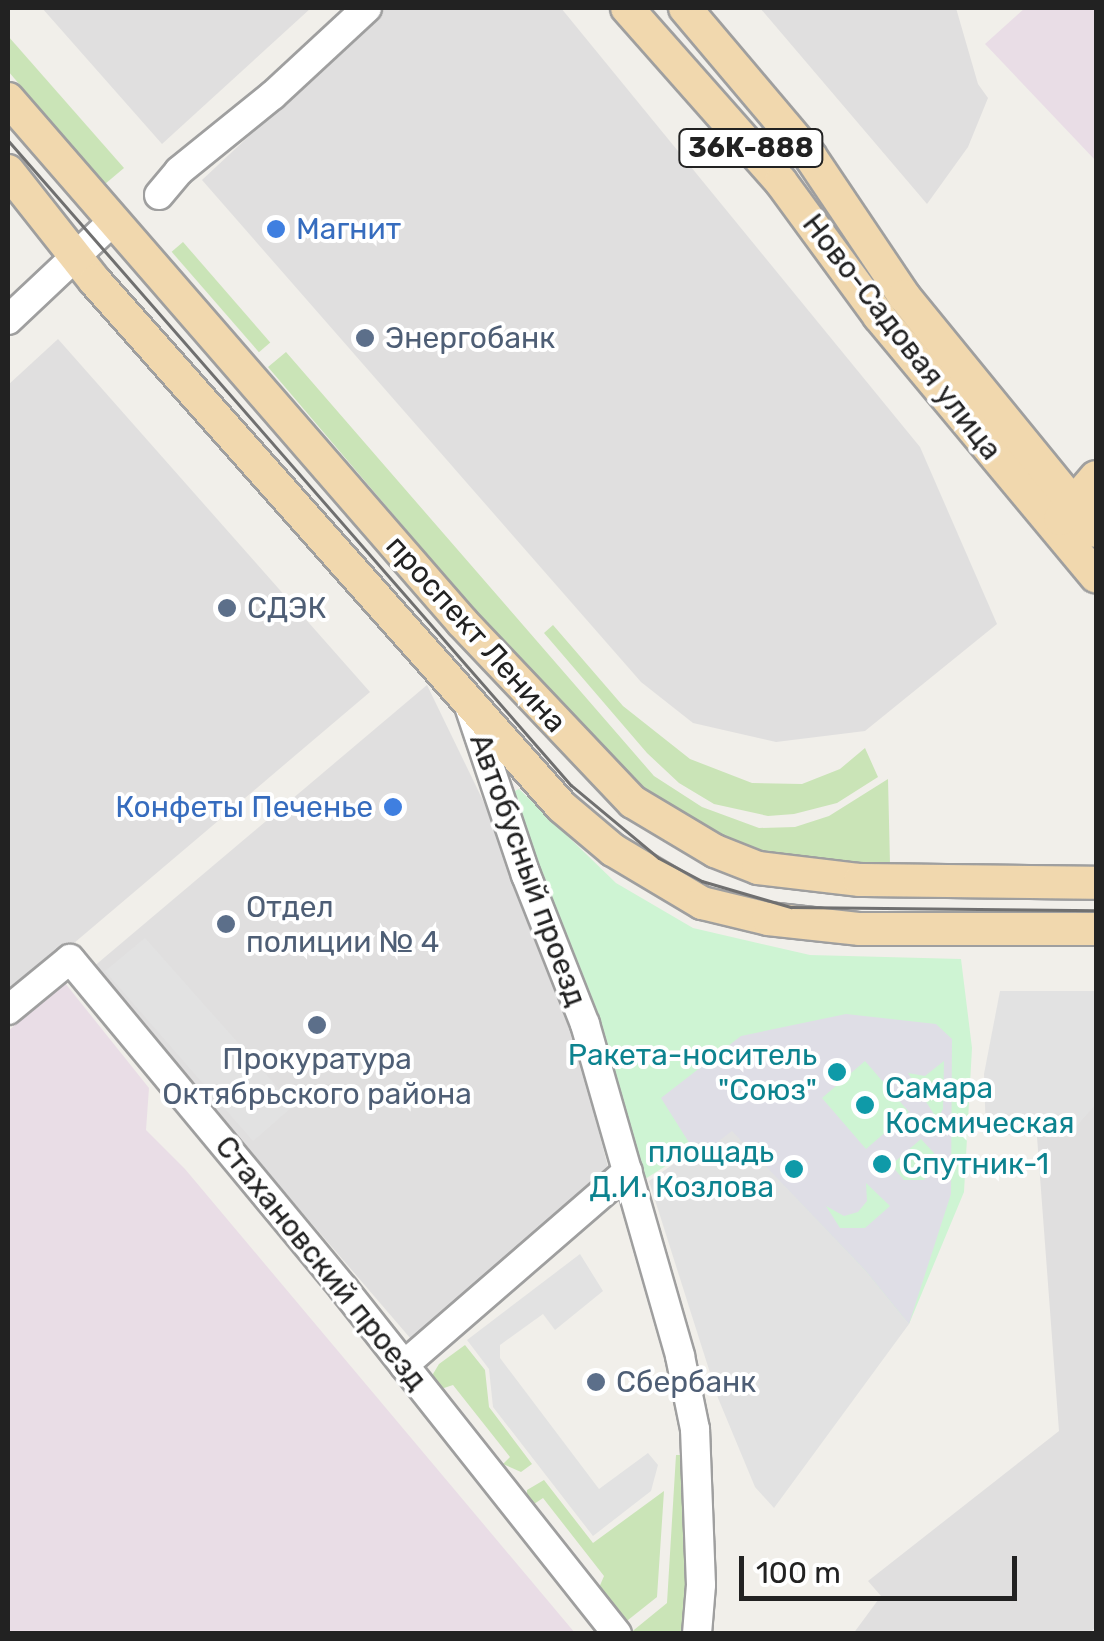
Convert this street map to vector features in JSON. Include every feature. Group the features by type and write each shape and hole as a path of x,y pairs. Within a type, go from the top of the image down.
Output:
{"main road":[{"name":"Ново-Садовая улица","path":"627,8 781,182 866,297 1064,515 1096,530"},
{"name":"Ново-Садовая улица","path":"685,8 810,156 904,296 1064,515 1096,576"},
{"name":"проспект Ленина","path":"8,99 462,622 632,802 715,851 758,868 860,880 1096,883"},
{"name":"проспект Ленина","path":"8,172 76,252 95,282 562,806 613,850 702,903 768,919 845,928 1096,928"},
{"path":"824,239 843,232 856,220"},
{"path":"1064,515 1096,477"}],"street":[{"path":"159,195 180,171 274,95 367,8"},
{"path":"8,320 114,220"},
{"name":"Автобусный проезд","path":"464,692 526,876 585,1024 650,1241 695,1429 701,1585 697,1634"},
{"name":"Стахановский проезд","path":"8,1010 70,959 404,1365 617,1634"},
{"path":"404,1365 628,1171"}],"shaded area":[{"path":"42,8 311,8 162,144"},
{"path":"386,8 561,8 920,447 997,624 865,731 776,742 693,723 641,682 202,180"},
{"path":"760,8 956,8 978,84 988,98 968,147 927,204"},
{"path":"1025,8 1096,8 1096,161 985,44"},
{"path":"58,339 370,692 8,999 8,385"},
{"path":"427,685 507,850 576,1043 610,1175 411,1339 92,968"},
{"path":"145,938 287,1098 299,1088 306,1095 253,1141 105,971"},
{"path":"65,983 149,1088 146,1130 185,1169 575,1633 8,1633 8,1031"},
{"path":"1000,991 1096,991 1096,1104 1067,1137 986,1134 984,1074"},
{"name":"площадь Д.И. Козлова","path":"846,1014 936,1024 952,1039 951,1194 909,1324 865,1270 732,1131 698,1157 661,1098 741,1036","holes":["865,1061 909,1112 866,1149 822,1098","944,1061 943,1109 937,1119 908,1073 925,1076","921,1139 934,1153 934,1168 924,1180 904,1180 891,1165","866,1183 890,1206 865,1228 840,1228 826,1206 844,1216 858,1212 867,1201"]},
{"path":"1096,1097 1096,1627 1088,1634 853,1634 881,1596 868,1581 1059,1431 1035,1110"},
{"path":"732,1130 865,1270 909,1324 774,1508 755,1487 718,1398 649,1181 691,1152 699,1157"},
{"path":"580,1254 603,1291 555,1330 543,1314 500,1345 500,1358 599,1489 648,1453 658,1465 651,1491 593,1536 493,1407 489,1369 467,1340"}],"green space":[{"path":"8,36 124,168 105,184 8,71"},
{"path":"183,242 270,342 259,352 172,252"},
{"path":"286,352 654,776 702,807 759,828 795,827 829,816 888,779 890,864 831,865 763,851 706,832 630,784 477,613 268,367"},
{"path":"553,625 623,706 690,759 752,783 802,784 840,769 865,748 878,777 837,803 794,814 768,816 714,804 679,783 647,753 544,633"},
{"path":"519,789 616,883 693,928 810,955 961,959 972,1048 964,1192 909,1324 732,1131 699,1157 688,1152 645,1179 597,1011 543,882 513,792"},
{"path":"465,1345 485,1370 489,1407 532,1464 521,1472 503,1464 510,1457 453,1385 441,1389 435,1384 433,1374 439,1364"},
{"path":"676,1455 688,1455 691,1633 629,1634 667,1603"},
{"path":"544,1480 593,1543 664,1491 657,1597 623,1624 598,1590 604,1576 543,1498 531,1506 527,1490"}],"tram line":[{"path":"8,140 571,785 659,858 702,881 791,907 1096,910"}],"place":[{"name":"Магнит","path":"276,229"},
{"name":"Энергобанк","path":"365,338"},
{"name":"СДЭК","path":"227,608"},
{"name":"Конфеты Печенье","path":"393,807"},
{"name":"Отдел полиции № 4","path":"226,924"},
{"name":"Прокуратура Октябрьского района","path":"317,1025"},
{"name":"Ракета-носитель \"Союз\"","path":"837,1072"},
{"name":"Самара Космическая","path":"865,1105"},
{"name":"Спутник-1","path":"882,1164"},
{"name":"площадь Д.И. Козлова","path":"794,1169"},
{"name":"Сбербанк","path":"596,1382"}]}
